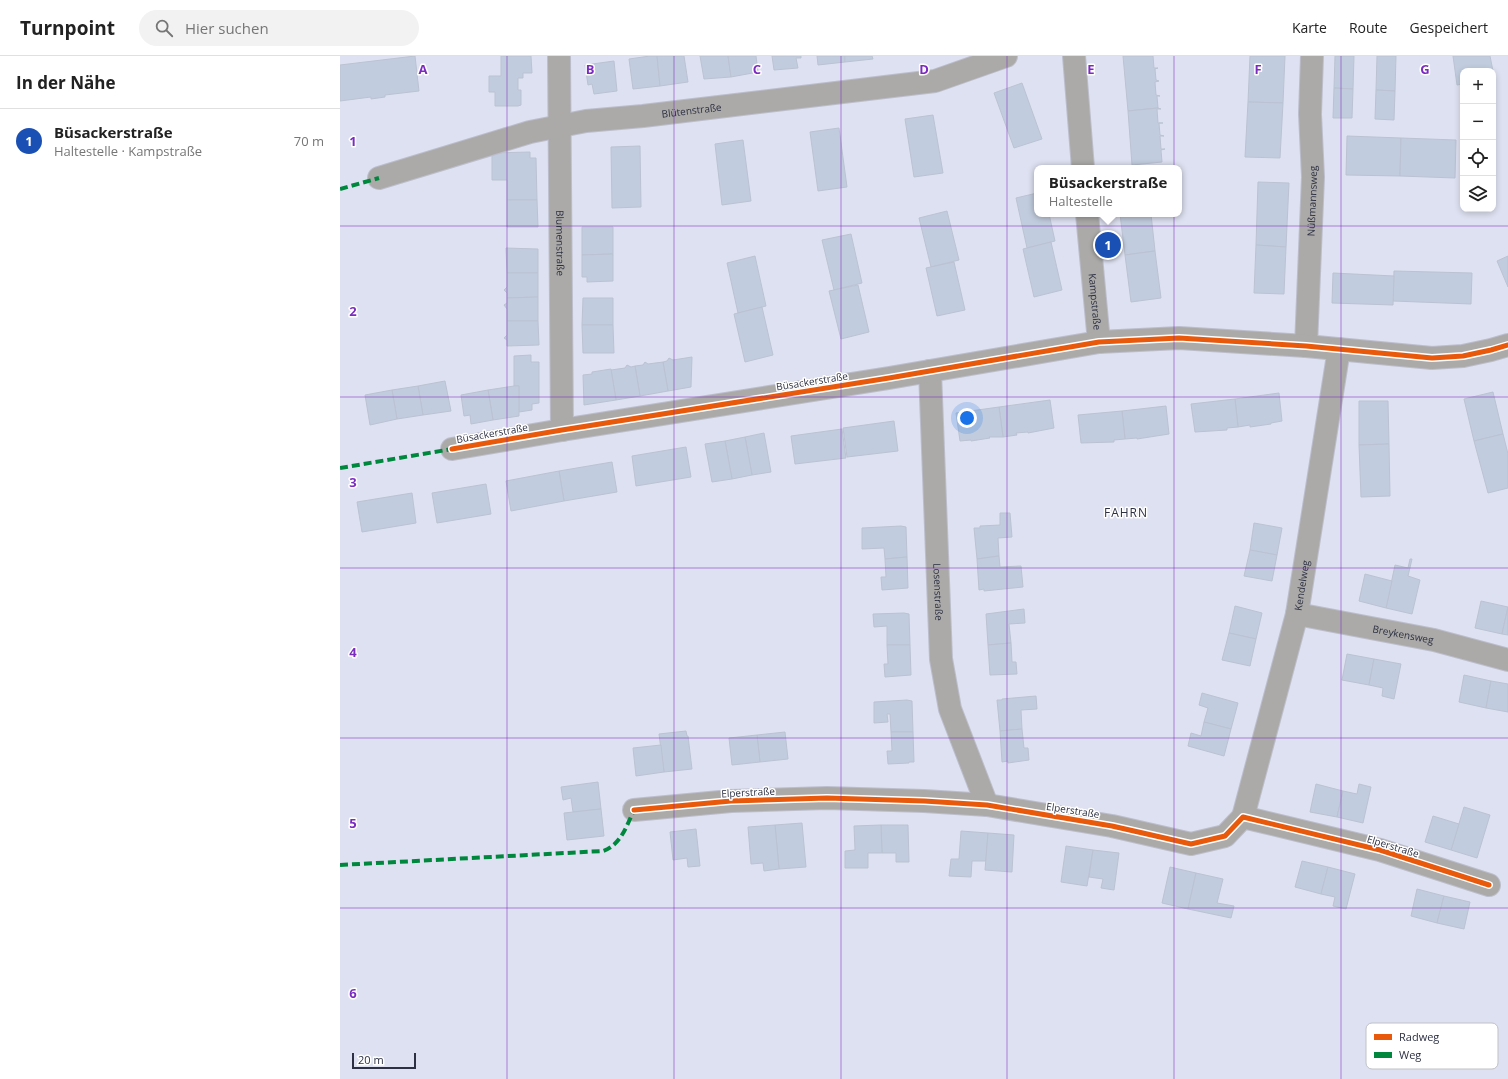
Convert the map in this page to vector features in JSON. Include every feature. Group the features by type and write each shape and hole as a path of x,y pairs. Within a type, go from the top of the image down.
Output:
{"street":[{"name":"Blumenstraße","path":"559,56 562,430"},
{"name":"Blütenstraße","path":"379,178 530,132 560,126 586,121 643,116 935,81 1006,56"},
{"path":"1074,56 1083,165"},
{"name":"Nüßmannsweg","path":"1306,346 1313,177 1310,114 1312,56"},
{"name":"Kampstraße","path":"1087,217 1099,342"},
{"name":"Büsackerstraße","path":"452,449 1099,342 1179,338 1306,346 1432,358 1463,356 1508,345"},
{"name":"Kendelweg","path":"1243,817 1296,614 1339,349"},
{"name":"Losenstraße","path":"930,371 941,659 950,709 987,805"},
{"name":"Breykensweg","path":"1296,614 1434,640 1508,660"},
{"name":"Elperstraße","path":"634,810 732,801 827,798 987,805 1112,826 1191,844 1225,836 1243,817 1380,850 1489,885"}],"building":[{"path":"415,56 419,91 385,95 385,97 371,99 371,97 340,101 340,65"},
{"path":"501,56 531,56 532,73 523,73 523,78 518,78 518,90 521,90 521,105 495,106 495,92 489,92 489,76 501,76"},
{"path":"657,56 660,86 633,89 629,59"},
{"path":"657,56 684,56 688,82 660,86"},
{"path":"700,56 728,56 731,77 704,79"},
{"path":"728,56 756,56 758,72 731,77"},
{"path":"772,56 801,56 801,58 796,58 798,68 774,70"},
{"path":"817,56 845,56 845,62 818,65"},
{"path":"845,56 872,56 873,59 845,62"},
{"path":"1123,56 1153,56 1154,68 1158,68 1155,69 1156,80 1159,81 1155,82 1156,95 1160,96 1157,96 1158,108 1128,111"},
{"path":"1250,56 1285,56 1283,103 1248,102"},
{"path":"1335,56 1354,56 1353,89 1334,88"},
{"path":"1377,56 1396,56 1395,91 1376,90"},
{"path":"1453,56 1490,56 1492,68 1460,68 1460,84 1457,85"},
{"path":"614,61 617,91 594,94 592,84 588,85 585,65"},
{"path":"1022,83 1042,139 1014,148 994,93"},
{"path":"1334,88 1353,89 1352,118 1333,118"},
{"path":"1376,90 1395,91 1394,120 1375,119"},
{"path":"1248,102 1283,103 1280,158 1245,157"},
{"path":"1158,108 1161,109 1157,109 1160,135 1164,136 1160,136 1161,149 1165,149 1161,150 1162,162 1132,165 1128,111"},
{"path":"933,115 943,173 914,177 905,119"},
{"path":"839,128 847,187 818,191 810,132"},
{"path":"1347,136 1401,138 1400,176 1346,175"},
{"path":"1401,138 1456,140 1455,178 1400,176"},
{"path":"743,140 751,201 722,205 715,144"},
{"path":"640,146 641,207 612,208 611,147"},
{"path":"530,152 530,158 536,158 537,200 507,200 507,180 492,180 492,153"},
{"path":"1258,182 1289,183 1286,247 1256,245"},
{"path":"1034,194 1034,217 1050,217 1055,241 1027,248 1016,198"},
{"path":"507,200 537,200 538,227 507,227"},
{"path":"947,211 959,260 931,267 919,218"},
{"path":"1120,217 1151,217 1155,251 1125,255"},
{"path":"582,227 613,227 613,254 582,255"},
{"path":"851,234 862,283 834,290 822,240"},
{"path":"1051,242 1062,290 1034,297 1023,249"},
{"path":"1256,245 1286,247 1284,294 1254,293"},
{"path":"506,248 538,249 538,273 507,273"},
{"path":"1155,251 1161,298 1131,302 1125,255"},
{"path":"613,254 613,281 587,282 587,277 582,277 582,255"},
{"path":"755,256 766,306 738,313 727,263"},
{"path":"1508,256 1508,287 1497,261"},
{"path":"954,262 965,310 937,316 926,268"},
{"path":"1394,271 1472,273 1471,304 1393,301"},
{"path":"507,273 538,273 538,297 507,298 507,293 504,290 507,287"},
{"path":"1333,273 1394,276 1393,305 1332,303"},
{"path":"858,285 869,332 841,339 829,291"},
{"path":"538,297 538,321 507,321 507,309 504,305 507,303 507,298"},
{"path":"583,298 613,298 613,325 582,325"},
{"path":"762,307 773,355 745,362 734,314"},
{"path":"507,321 538,321 539,345 507,346 507,340 504,338 507,335"},
{"path":"582,325 613,325 614,353 583,353"},
{"path":"531,355 531,362 539,362 539,403 532,404 532,410 519,412 519,386 514,386 514,356"},
{"path":"692,357 691,387 668,391 663,362 667,361 669,358 673,360"},
{"path":"645,362 648,364 663,362 668,391 640,396 635,366 643,365"},
{"path":"627,365 631,367 635,366 640,396 616,400 611,370 625,368"},
{"path":"611,369 616,400 584,405 583,375"},
{"path":"445,381 451,411 423,415 418,386"},
{"path":"418,386 423,415 397,419 392,390"},
{"path":"519,386 519,416 493,420 488,390"},
{"path":"392,390 397,419 370,425 365,395"},
{"path":"488,390 493,420 471,424 470,415 464,416 461,395"},
{"path":"1493,392 1503,434 1474,441 1464,399"},
{"path":"1279,393 1282,421 1250,427 1250,425 1238,427 1235,399"},
{"path":"1235,399 1238,427 1227,428 1227,430 1195,432 1191,404"},
{"path":"1050,400 1054,428 1028,433 1016,433 1017,435 1003,437 999,407"},
{"path":"1359,401 1388,401 1389,444 1359,445"},
{"path":"1166,406 1169,434 1137,439 1125,439 1122,411"},
{"path":"999,407 1003,437 989,437 990,438 971,441 960,441 956,413"},
{"path":"1122,411 1125,439 1114,440 1114,442 1081,443 1078,415"},
{"path":"894,421 898,451 847,457 843,428"},
{"path":"842,429 846,458 795,464 791,436"},
{"path":"764,433 771,472 752,475 745,437"},
{"path":"1503,434 1508,454 1508,488 1488,493 1474,441"},
{"path":"745,437 752,475 732,479 725,441"},
{"path":"725,441 732,479 712,482 705,444"},
{"path":"1389,444 1390,496 1361,497 1359,445"},
{"path":"686,447 691,477 636,486 632,456"},
{"path":"612,462 617,492 564,501 559,471"},
{"path":"559,471 564,501 511,511 506,481"},
{"path":"486,484 491,514 437,523 432,493"},
{"path":"412,493 416,523 362,532 357,502"},
{"path":"1000,513 1010,513 1012,537 998,538 999,556 977,559 974,528 980,528 980,526 1000,525"},
{"path":"1254,523 1282,528 1277,555 1250,550"},
{"path":"906,527 907,557 885,559 884,548 862,549 862,528"},
{"path":"1250,550 1277,555 1272,581 1244,576"},
{"path":"999,556 1000,567 1021,566 1023,587 984,591 984,589 979,590 977,559"},
{"path":"907,557 908,588 882,590 881,577 886,577 885,559"},
{"path":"1410,559 1412,559 1408,576 1420,580 1412,614 1386,608 1395,565 1408,568"},
{"path":"1365,574 1392,581 1386,608 1359,601"},
{"path":"1481,601 1508,607 1502,634 1475,628"},
{"path":"1235,606 1262,613 1256,639 1229,633"},
{"path":"1508,607 1508,635 1502,634"},
{"path":"1024,609 1025,623 1009,624 1011,643 988,645 986,614"},
{"path":"873,614 909,614 910,645 887,645 887,626 874,627"},
{"path":"1229,633 1256,639 1250,666 1222,660"},
{"path":"1011,643 1012,662 1016,662 1017,674 990,675 988,645"},
{"path":"887,645 910,645 911,675 885,677 884,664 888,664"},
{"path":"1347,654 1374,659 1369,685 1342,680"},
{"path":"1374,659 1401,664 1394,699 1382,696 1383,688 1369,685"},
{"path":"1464,675 1491,681 1486,708 1459,702"},
{"path":"1491,681 1508,684 1508,712 1486,708"},
{"path":"1202,693 1238,703 1231,729 1204,722 1208,708 1199,705"},
{"path":"1036,696 1037,709 1021,710 1022,729 1000,731 997,700"},
{"path":"912,701 913,732 891,732 890,714 887,714 888,722 874,723 874,702"},
{"path":"1204,722 1231,729 1224,756 1188,746 1191,733 1201,736"},
{"path":"1022,729 1024,748 1028,748 1029,760 1008,763 1008,761 1002,762 1000,731"},
{"path":"686,731 692,769 664,772 659,734"},
{"path":"785,732 788,759 760,762 757,735"},
{"path":"891,732 913,732 914,762 888,764 887,751 892,751"},
{"path":"757,735 760,762 732,765 729,738"},
{"path":"661,745 664,772 636,776 633,748"},
{"path":"598,782 601,809 573,812 571,798 563,800 561,787"},
{"path":"1316,784 1343,791 1337,817 1310,812"},
{"path":"1359,784 1371,787 1363,823 1337,817 1343,791 1357,794"},
{"path":"1464,807 1490,815 1477,858 1451,850"},
{"path":"601,809 604,836 567,840 564,813"},
{"path":"1433,816 1459,824 1451,850 1425,842"},
{"path":"802,823 806,867 779,869 775,825"},
{"path":"775,825 779,869 764,871 763,863 751,864 748,827"},
{"path":"881,825 908,825 909,862 896,862 896,853 882,853"},
{"path":"881,825 882,853 868,853 868,868 845,868 845,851 855,850 854,826"},
{"path":"696,829 700,866 688,867 687,858 673,860 670,832"},
{"path":"961,831 988,833 986,861 972,861 971,877 949,876 951,859 959,859"},
{"path":"988,833 1014,835 1012,872 985,870"},
{"path":"1066,846 1093,850 1087,886 1061,882"},
{"path":"1093,850 1119,853 1114,890 1101,888 1103,879 1089,877"},
{"path":"1302,861 1328,867 1321,894 1295,887"},
{"path":"1170,867 1196,873 1188,909 1162,903"},
{"path":"1328,867 1355,874 1346,909 1333,906 1335,897 1321,894"},
{"path":"1196,873 1223,879 1217,903 1234,906 1231,918 1188,909"},
{"path":"1417,889 1444,896 1437,923 1411,916"},
{"path":"1444,896 1470,902 1464,929 1437,923"}],"marked path":[{"path":"340,189 379,178"},
{"path":"340,468 452,449"},
{"path":"340,865 603,851 614,844 623,834 634,810"}],"cycle path":[{"path":"452,449 889,378 1099,342 1179,338 1306,346 1432,358 1463,356 1508,345"},
{"path":"634,810 731,801 827,798 924,801 987,805 1112,826 1191,844 1225,836 1243,817 1380,850 1489,885"}],"place":[{"name":"Büsackerstraße","path":"1108,245"}],"district":[{"name":"FAHRN","path":"1126,512"}]}
